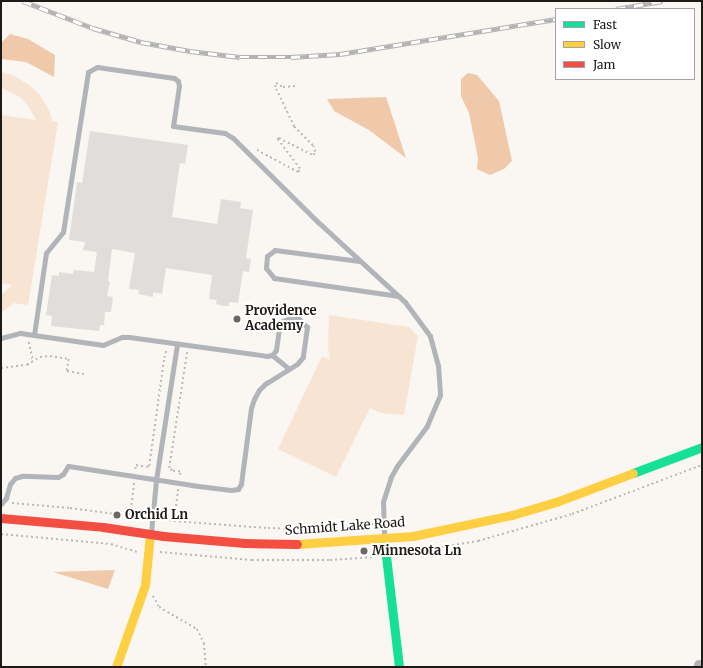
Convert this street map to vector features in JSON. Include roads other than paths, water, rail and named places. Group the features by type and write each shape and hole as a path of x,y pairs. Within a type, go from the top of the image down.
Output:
{"street":[{"name":"Schmidt Lake Road","path":"1,518 96,526 150,534 245,543 301,544 384,539 460,526 512,515 549,504 702,447"},
{"path":"116,667 145,585 150,534"},
{"path":"384,539 399,667"}],"lane":[{"path":"31,335 46,253 63,232 88,72 97,67 174,78 178,81 179,86 173,126 225,133 233,138 318,222 405,302 430,336 438,365 440,395 427,426 403,457 391,477 383,502 384,539"},
{"path":"360,261 276,250 268,256 266,268 274,278 399,296"},
{"path":"1,338 12,334 31,335 103,345 122,337 267,356 276,350 280,322 291,318 298,318 307,327 303,357 289,369 266,382 259,390 250,408 241,484 238,488 231,490 68,466 63,474 58,477 22,476 15,478 10,484 6,498 2,504"},
{"path":"150,534 156,480 177,344"},
{"path":"272,354 289,369"}],"railway":[{"path":"23,1 93,28 141,42 190,51 240,57 291,57 340,54 555,19"},
{"path":"622,8 662,1"}],"place":[{"name":"Providence Academy","path":"237,319"},
{"name":"Orchid Ln","path":"117,515"},
{"name":"Minnesota Ln","path":"364,551"}]}
